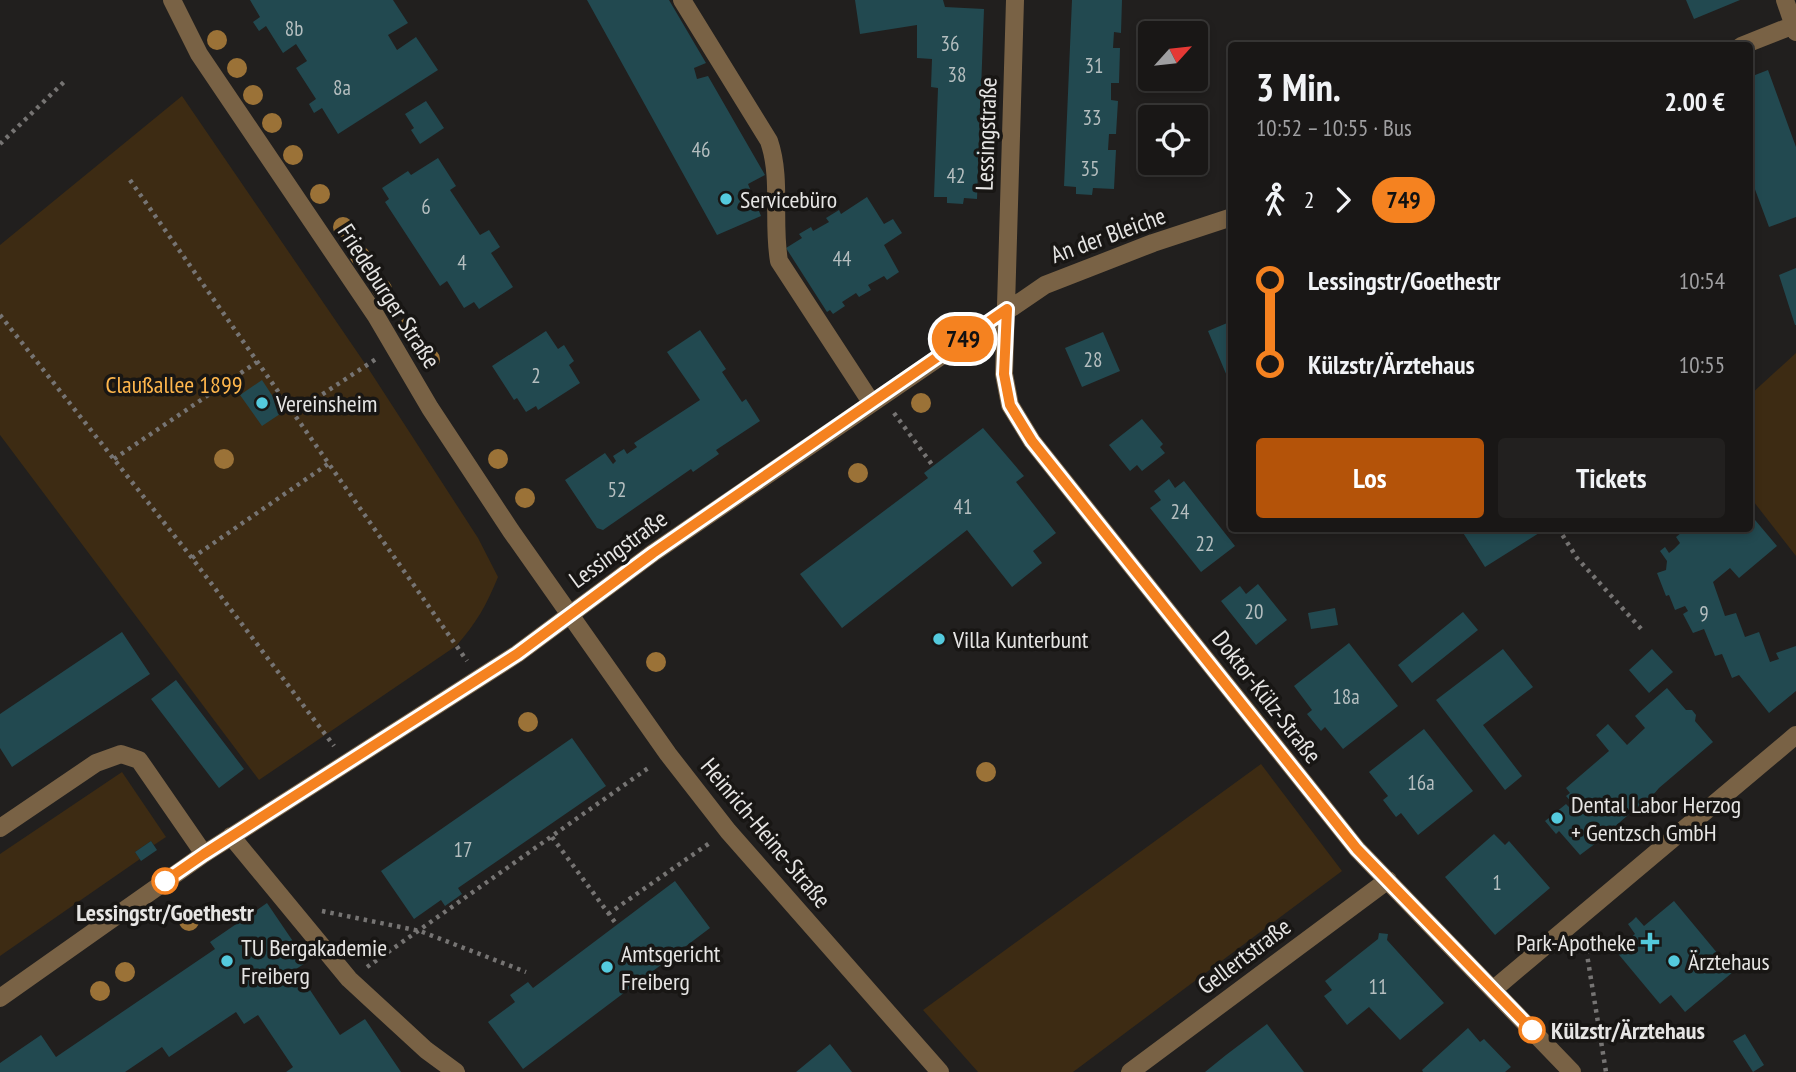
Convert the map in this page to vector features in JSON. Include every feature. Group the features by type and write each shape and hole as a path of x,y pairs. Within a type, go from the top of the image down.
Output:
{"street":[{"name":"Friedeburger Straße","path":"172,0 199,54 376,316 430,408 570,615"},
{"path":"682,0 769,141 776,160 775,236 779,261 876,399"},
{"name":"Lessingstraße","path":"0,998 231,836 480,678 653,553 1007,309 1015,0"},
{"path":"1753,42 1795,29 1789,1"},
{"name":"An der Bleiche","path":"1007,309 1045,285 1153,243 1228,218"},
{"name":"Doktor-Külz-Straße","path":"1007,309 1004,374 1010,405 1032,441 1357,849 1572,1072"},
{"name":"Heinrich-Heine-Straße","path":"570,615 668,754 728,831 940,1072"},
{"path":"1494,989 1796,735"},
{"path":"0,828 96,763 121,754 139,760 204,854"},
{"path":"231,836 349,979 426,1050 456,1072"},
{"name":"Gellertstraße","path":"1130,1072 1388,880"}],"path":[{"path":"0,144 66,80"},
{"path":"130,180 480,678"},
{"path":"0,316 192,558 347,764"},
{"path":"294,413 394,347"},
{"path":"114,459 257,362"},
{"path":"876,399 933,466"},
{"path":"192,558 328,464"},
{"path":"1561,532 1577,558 1643,631"},
{"path":"349,979 668,754"},
{"path":"608,914 728,831"},
{"path":"552,837 617,925"},
{"path":"287,904 420,931 526,972"},
{"path":"1580,916 1606,1072"}],"green space":[{"name":"Claußallee 1899","path":"182,96 366,365 478,538 498,577 480,613 456,646 259,780 0,435 0,245"},
{"path":"1796,353 1796,556 1753,501 1753,392"},
{"path":"1261,764 1342,871 1073,1072 978,1072 923,1010"},
{"path":"122,772 166,837 154,845 151,841 135,852 140,859 0,956 0,854"}],"building":[{"path":"250,0 393,0 408,23 388,35 397,50 416,37 438,70 338,134 322,108 314,113 309,104 316,99 296,68 307,61 296,44 283,53 266,26 259,31 253,22 260,17"},
{"path":"587,0 669,0 706,63 694,68 697,79 708,76 765,175 748,184 761,216 717,235"},
{"path":"855,0 943,0 945,7 984,9 977,199 964,198 963,204 947,203 947,197 934,197 938,88 931,87 932,59 917,58 917,25 860,34"},
{"path":"1072,0 1122,0 1121,33 1114,32 1113,48 1120,48 1119,83 1111,83 1111,100 1118,101 1116,134 1109,134 1108,150 1116,150 1114,189 1093,188 1092,195 1076,194 1076,187 1064,186"},
{"path":"1686,0 1740,0 1694,19"},
{"path":"1768,70 1796,147 1796,217 1769,227 1753,184 1753,76"},
{"path":"426,101 444,128 420,144 405,114"},
{"path":"438,158 456,186 450,190 480,235 489,230 500,247 491,253 513,287 479,309 474,302 464,308 447,281 440,286 385,202 389,199 382,188 408,171 411,175"},
{"path":"867,197 884,224 893,219 902,233 884,245 899,272 887,280 884,276 868,285 871,290 859,297 856,293 842,302 845,306 833,314 830,310 827,312 786,248 802,238 799,234 811,227 813,231 829,222 826,218 839,210 841,214"},
{"path":"1796,268 1796,325 1795,325 1779,275"},
{"path":"1228,323 1228,378 1208,331"},
{"path":"700,330 726,369 722,372 742,402 746,399 760,421 716,450 719,454 693,472 691,469 603,530 597,528 565,480 605,453 613,464 616,461 613,456 624,449 627,454 637,447 634,443 700,400 667,352"},
{"path":"546,331 558,349 564,345 574,361 569,365 580,383 538,410 536,406 526,412 517,398 514,400 492,366"},
{"path":"1103,332 1120,371 1082,387 1065,348"},
{"name":"Vereinsheim","path":"262,380 283,412 262,426 240,395"},
{"path":"1142,419 1163,444 1160,447 1165,453 1142,471 1137,465 1130,471 1109,445"},
{"path":"983,428 1024,476 1016,482 1056,533 1033,551 1042,563 1012,587 967,530 842,628 800,574 928,478 924,473"},
{"path":"1169,479 1175,488 1184,481 1235,546 1201,572 1150,508 1161,500 1154,491"},
{"path":"1753,518 1777,546 1739,578 1730,568 1713,582 1725,616 1736,613 1745,637 1759,632 1770,662 1779,659 1776,653 1796,646 1796,691 1769,713 1739,675 1732,678 1722,654 1715,656 1704,629 1693,633 1683,614 1688,611 1685,606 1675,610 1669,595 1666,596 1657,573 1666,570 1667,561 1660,551 1665,547 1669,553 1674,549 1680,543 1676,537 1682,532 1753,532"},
{"path":"1463,532 1541,532 1485,567"},
{"path":"1258,584 1287,620 1256,645 1221,601 1240,586 1246,594"},
{"path":"1335,608 1338,625 1311,629 1308,613"},
{"path":"1463,612 1478,630 1412,683 1398,665"},
{"path":"122,632 150,674 12,767 0,748 0,714"},
{"path":"1349,643 1398,706 1343,749 1325,727 1321,731 1307,714 1312,710 1294,686"},
{"path":"1503,649 1533,687 1483,725 1522,776 1505,790 1436,700"},
{"path":"1652,649 1673,672 1649,693 1629,670"},
{"path":"176,680 244,769 219,788 151,699"},
{"path":"1667,688 1686,710 1692,710 1696,715 1695,721 1713,742 1659,788 1654,797 1638,812 1635,809 1580,855 1559,831 1556,834 1545,821 1566,804 1571,809 1575,806 1566,796 1570,793 1566,788 1609,751 1596,735 1608,724 1627,745 1645,728 1635,716"},
{"path":"1424,729 1473,791 1418,835 1401,813 1396,817 1383,800 1388,796 1369,772"},
{"path":"572,738 606,786 458,888 462,894 445,906 441,900 414,919 381,871"},
{"path":"1494,834 1505,845 1509,841 1550,888 1495,935 1445,877"},
{"path":"151,841 157,850 141,861 135,852"},
{"path":"675,881 710,928 523,1069 488,1022 515,1002 510,995 528,982 533,988"},
{"name":"Ärztehaus","path":"1674,901 1733,972 1685,1012 1671,995 1660,1004 1615,950 1635,934 1628,924 1636,917 1644,926"},
{"path":"267,903 307,962 296,969 340,1035 365,1019 401,1072 286,1072 293,1067 258,1015 244,1024 236,1012 169,1057 162,1047 125,1072 0,1072 0,1063 41,1035 56,1057 215,949 210,942"},
{"path":"1379,933 1388,934 1387,940 1444,1003 1400,1040 1369,1007 1347,1025 1324,996 1332,990 1325,981 1378,939"},
{"path":"1267,1024 1304,1072 1205,1072 1226,1055"},
{"path":"1468,1028 1480,1042 1484,1039 1511,1067 1505,1072 1423,1072 1422,1070"},
{"path":"1745,1034 1764,1065 1753,1072 1733,1041"},
{"path":"830,1044 852,1072 796,1072"}],"bus line":[{"name":"749","path":"165,881 517,654 653,553 1007,309 1004,374 1010,405 1032,441 1357,849 1532,1030"}],"place":[{"name":"Servicebüro","path":"726,199"},
{"name":"Vereinsheim","path":"262,403"},
{"name":"Villa Kunterbunt","path":"939,639"},
{"name":"Dental Labor Herzog + Gentzsch GmbH","path":"1557,818"},
{"name":"Lessingstr/Goethestr","path":"165,881"},
{"name":"Park-Apotheke","path":"1650,942"},
{"name":"TU Bergakademie Freiberg","path":"227,961"},
{"name":"Ärztehaus","path":"1674,961"},
{"name":"Amtsgericht Freiberg","path":"607,967"},
{"name":"Külzstr/Ärztehaus","path":"1532,1030"}]}
